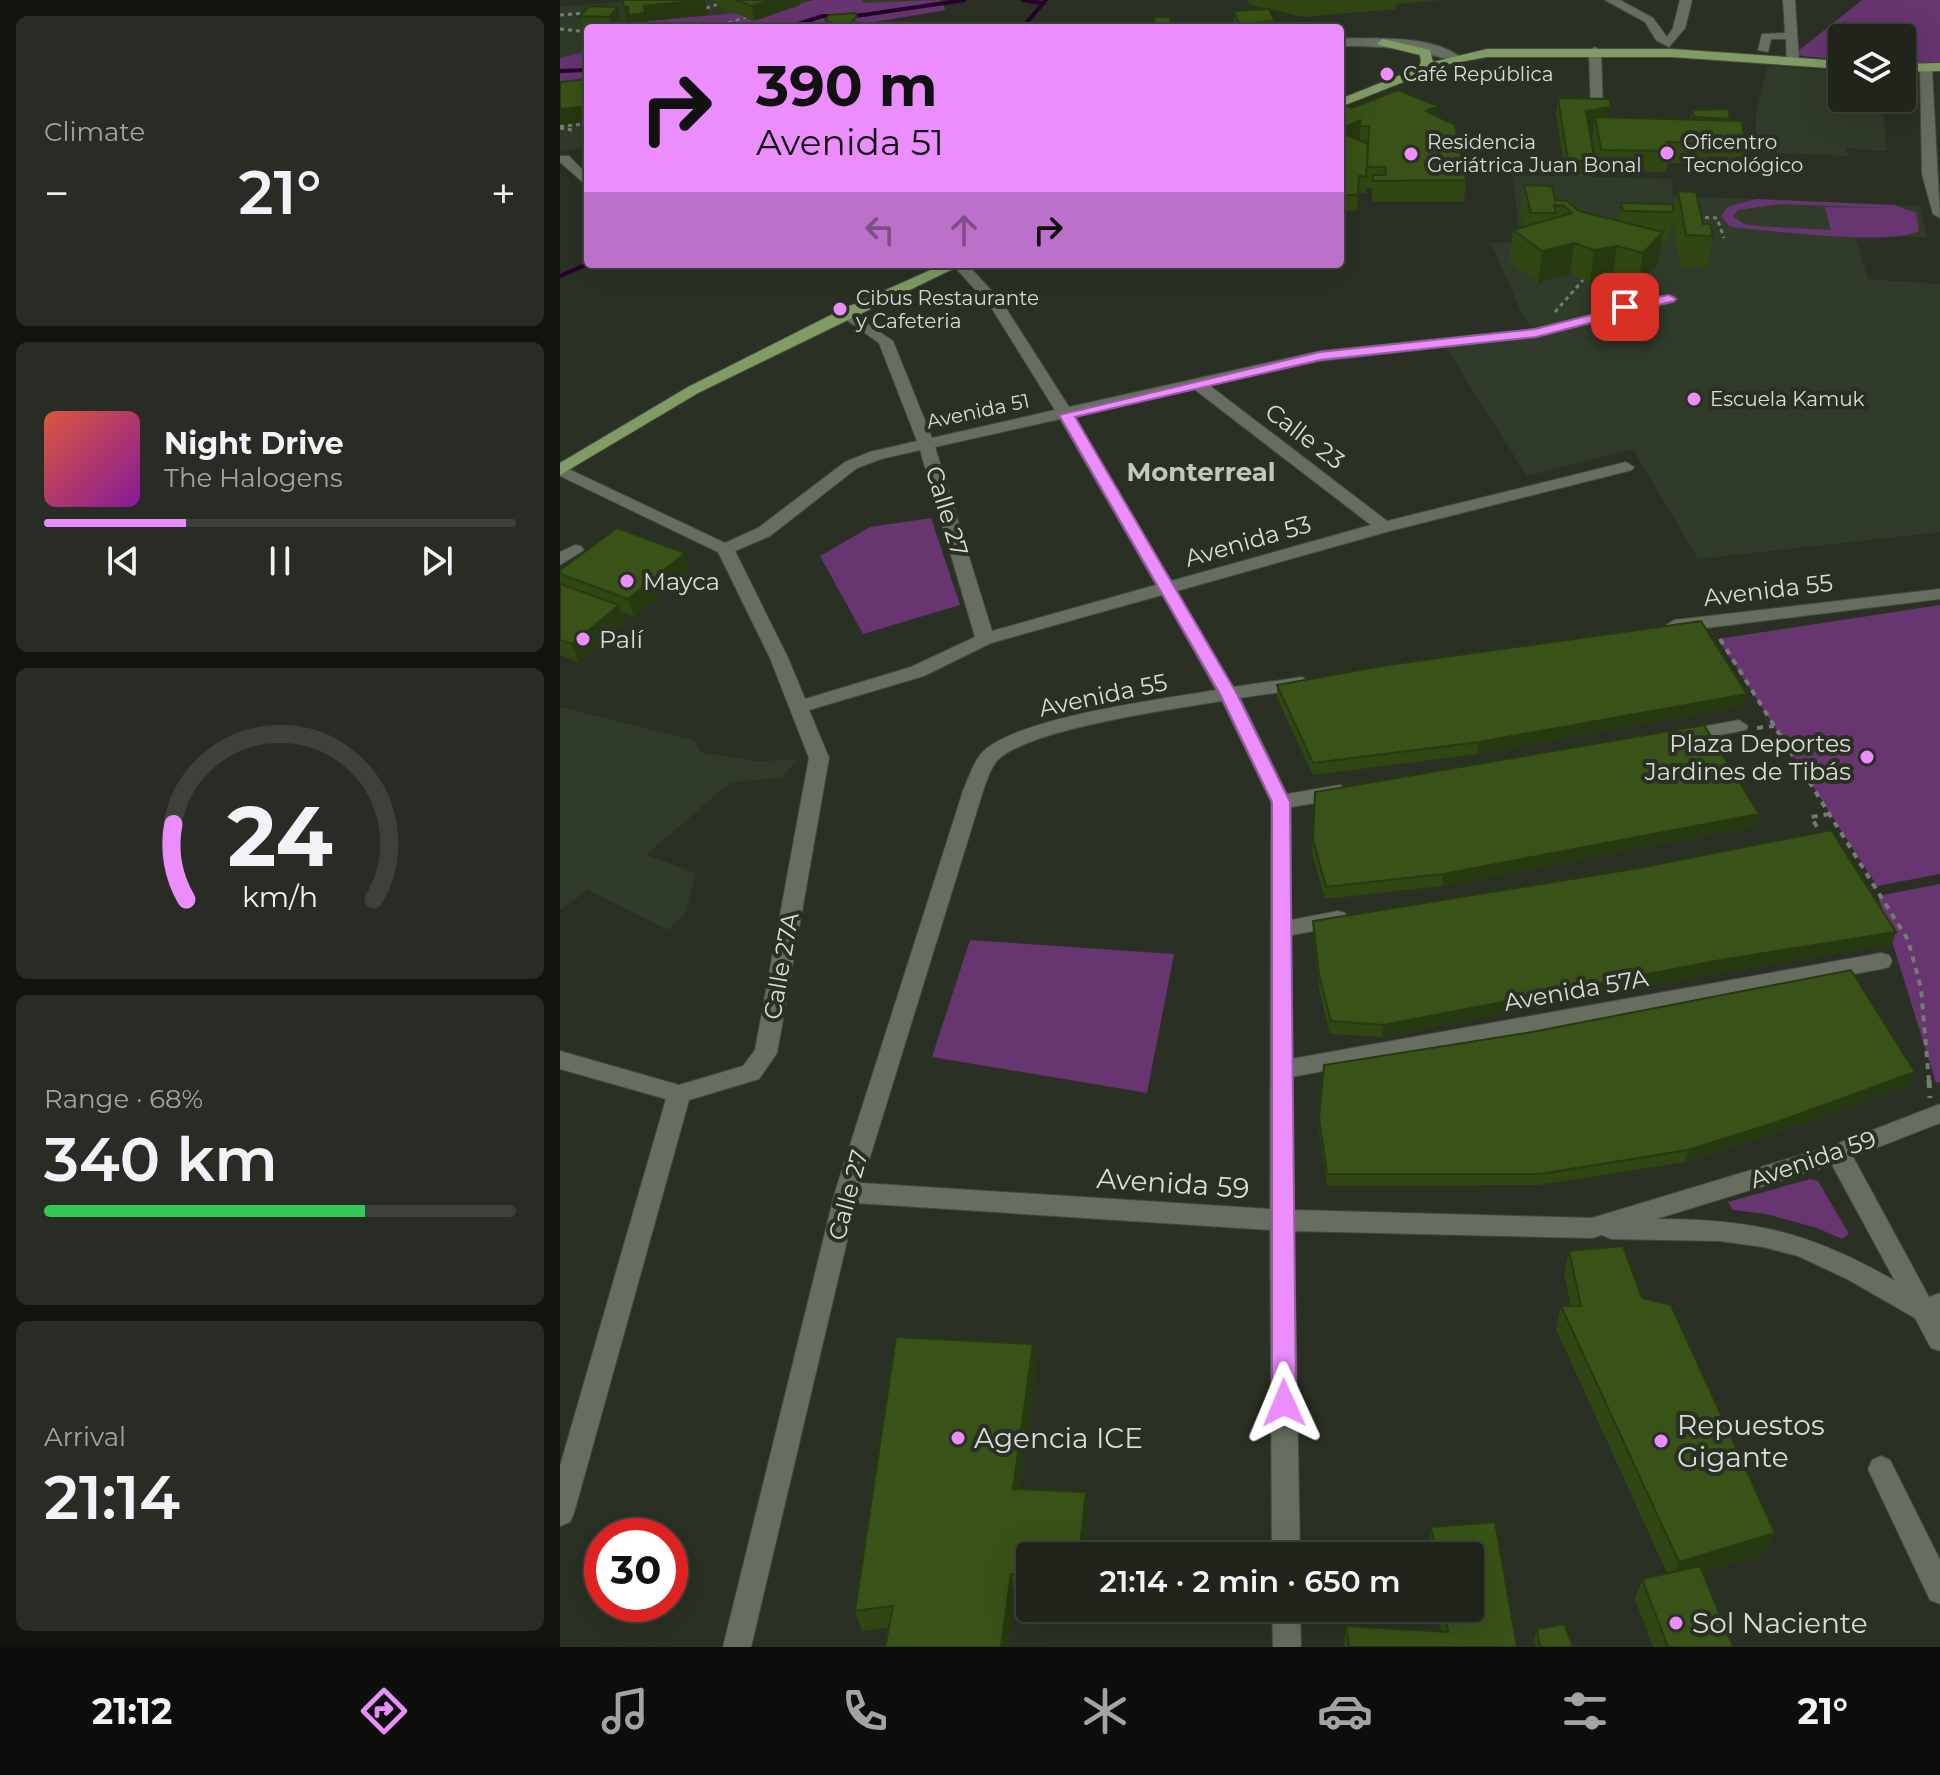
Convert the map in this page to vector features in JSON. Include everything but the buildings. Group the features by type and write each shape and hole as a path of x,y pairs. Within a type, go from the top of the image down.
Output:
{"main road":[{"path":"1383,43 1426,53 1427,63 1421,70"},
{"path":"1344,101 1456,58 1501,52 1670,48 1828,64"},
{"path":"560,470 693,390 846,313 949,268"}],"street":[{"path":"1611,0 1649,20 1670,48 1686,0"},
{"path":"1789,0 1793,62"},
{"path":"1764,50 1766,36 1791,36"},
{"path":"1344,42 1431,48 1456,58"},
{"path":"1595,51 1597,112"},
{"path":"1933,67 1929,174 1940,214"},
{"path":"567,158 584,178"},
{"path":"962,268 997,305 1066,415 1228,694 1281,802 1280,1070 1286,1542"},
{"name":"Avenida 51","path":"725,549 764,532 851,465 876,455 1320,356 1473,336 1669,299"},
{"name":"Avenida 51","path":"1473,336 1536,333 1669,299"},
{"name":"Calle 27","path":"846,313 886,341 926,444 985,639"},
{"name":"Calle 23","path":"1197,384 1384,527"},
{"name":"Avenida 53","path":"798,707 913,675 958,656 985,639 1384,527 1626,467"},
{"path":"560,470 725,549"},
{"name":"Calle 27A","path":"679,1094 751,1073 766,1053 819,758 779,658 725,549"},
{"path":"560,560 575,550"},
{"name":"Avenida 55","path":"1662,628 1940,594"},
{"name":"Avenida 55","path":"992,753 1016,739 1062,726 1228,694 1321,680"},
{"path":"1663,739 1739,726"},
{"name":"Calle 27","path":"737,1647 847,1192 973,791 992,753"},
{"path":"1281,802 1357,789"},
{"path":"1282,929 1360,916"},
{"name":"Avenida 57A","path":"1280,1070 1881,961"},
{"path":"560,1060 679,1094 560,1513"},
{"name":"Avenida 59","path":"1592,1228 1838,1153 1936,1115"},
{"path":"1838,1153 1931,1307 1940,1340"},
{"name":"Avenida 59","path":"847,1192 1281,1220 1728,1231 1785,1241 1833,1260 1931,1307"},
{"path":"1881,1469 1940,1590"},
{"path":"1286,1622 1287,1647"}],"path":[{"path":"706,8 731,0"},
{"path":"560,15 598,13"},
{"path":"725,24 746,17"},
{"path":"560,29 584,32"},
{"path":"560,127 584,124"},
{"path":"560,127 572,130"},
{"path":"1685,216 1717,218 1724,238"},
{"path":"1545,324 1583,280"},
{"path":"1606,281 1669,299"},
{"path":"1708,621 1908,940 1917,968 1936,1115"},
{"path":"1826,842 1811,817 1829,814"},
{"path":"1835,840 1844,839"}],"shaded area":[{"path":"640,0 940,0 865,18 870,24 584,24 584,147 560,152 560,7"},
{"path":"810,0 862,0 863,3 940,0 946,10 862,24 648,24 648,21 737,13 754,21"},
{"path":"1862,0 1940,0 1940,66 1916,67 1916,24 1832,24"},
{"path":"1828,27 1828,59 1793,55"},
{"path":"584,52 584,90 560,93 560,58"},
{"path":"1767,66 1828,70 1828,112 1883,112 1887,151 1846,148 1848,156 1756,152 1756,114"},
{"path":"1513,175 1672,179 1673,196 1920,206 1927,237 1855,236 1868,279 1940,284 1940,532 1698,559 1633,449 1527,476 1446,348 1538,336 1521,312 1491,243 1520,243"},
{"path":"1756,199 1895,205 1916,213 1919,231 1884,237 1804,234 1738,228 1729,226 1721,216 1727,207","holes":["1780,204 1889,208 1825,207 1831,230 1757,226 1744,224 1733,216 1738,210"]},
{"path":"931,518 960,605 863,634 820,556 870,527"},
{"name":"Plaza Deportes Jardines de Tibás","path":"1940,605 1940,874 1877,886 1718,639"},
{"path":"560,707 693,740 702,753 756,761 797,760 782,778 731,782 646,855 696,873 685,914 668,930 588,890 560,910"},
{"path":"1940,884 1940,1082 1936,1083 1878,896"},
{"path":"970,940 1174,954 1147,1093 932,1057"},
{"path":"1810,1179 1818,1181 1849,1234 1842,1239 1817,1228 1766,1214 1733,1210 1728,1202"}],"waterway":[{"path":"849,17 965,0"},
{"path":"1023,0 1041,3"},
{"path":"1025,24 1046,0"},
{"path":"798,24 823,16 837,16"},
{"path":"560,71 584,70"},
{"path":"560,276 584,266"}],"place":[{"name":"Café República","path":"1387,74"},
{"name":"Oficentro Tecnológico","path":"1667,153"},
{"name":"Residencia Geriátrica Juan Bonal","path":"1411,154"},
{"name":"Cibus Restaurante y Cafeteria","path":"840,309"},
{"name":"Escuela Kamuk","path":"1694,399"},
{"name":"Mayca","path":"627,581"},
{"name":"Palí","path":"583,639"},
{"name":"Plaza Deportes Jardines de Tibás","path":"1867,757"},
{"name":"Agencia ICE","path":"958,1438"},
{"name":"Repuestos Gigante","path":"1661,1441"},
{"name":"Sol Naciente","path":"1676,1623"}],"district":[{"name":"Monterreal","path":"1201,472"}],"route":[{"path":"1284,1403 1281,802 1228,694 1066,415 1320,356 1536,333 1669,299 1625,307"}]}
